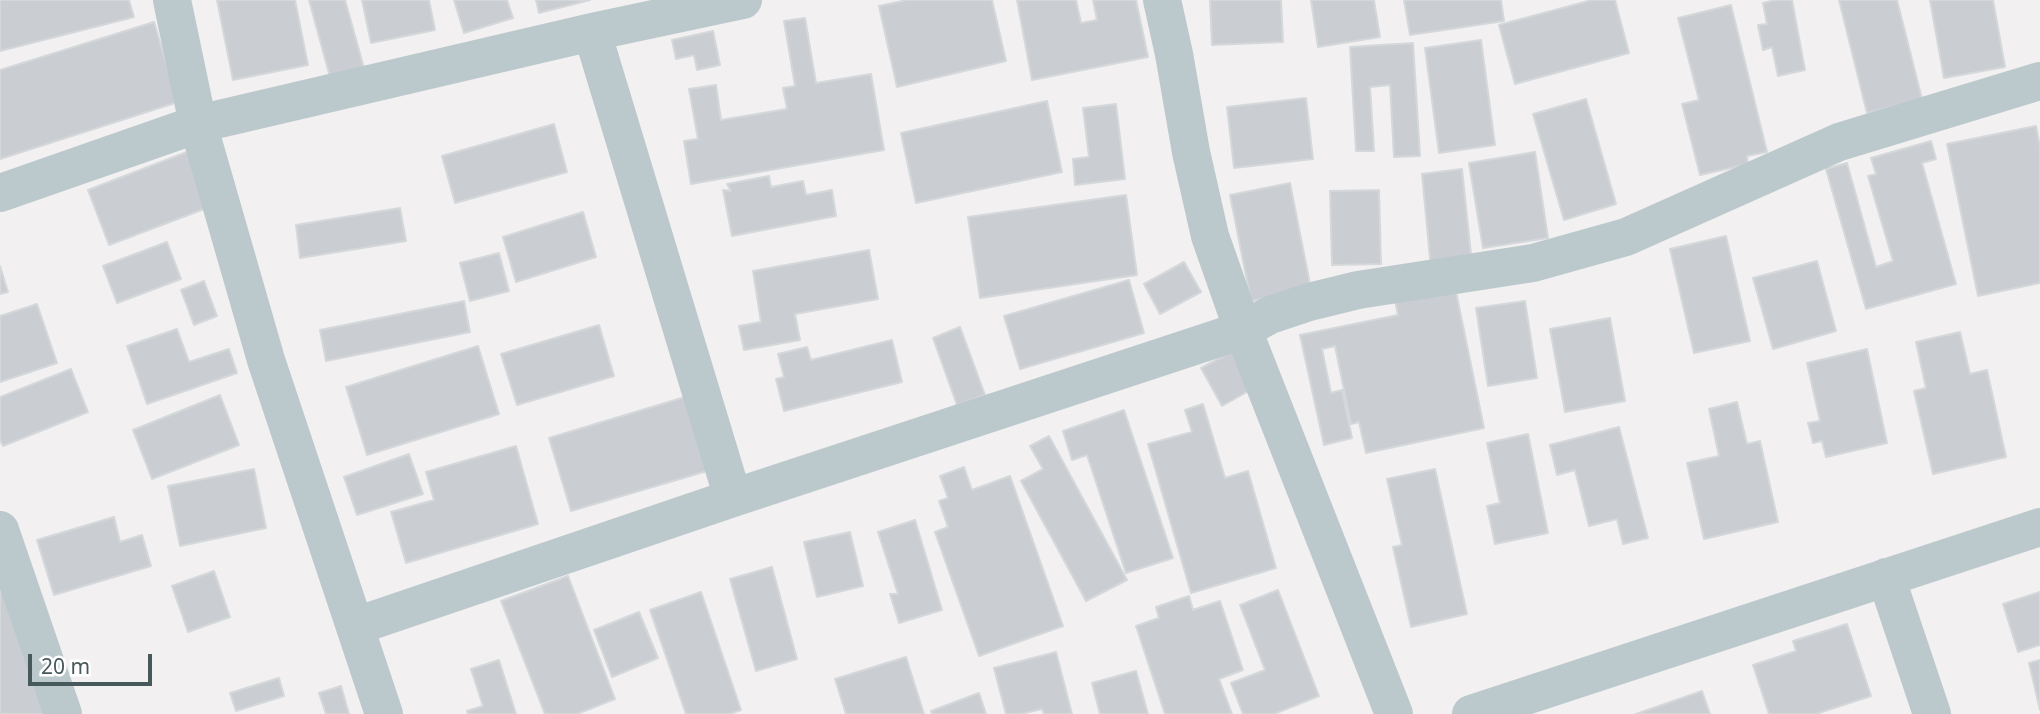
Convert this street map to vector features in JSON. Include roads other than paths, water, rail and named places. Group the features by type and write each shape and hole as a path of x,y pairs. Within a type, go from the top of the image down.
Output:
{"street":[{"path":"172,0 198,124 266,360 384,714"},
{"path":"0,193 198,124 592,32 743,0"},
{"path":"1162,0 1210,236 1243,330 1394,714"},
{"path":"592,32 733,498"},
{"path":"356,626 1243,330 1270,315 1359,290 1533,262 1626,237 1839,142 2040,81"},
{"path":"1493,711 2040,527"},
{"path":"0,530 63,714"},
{"path":"1886,577 1932,714"}]}
